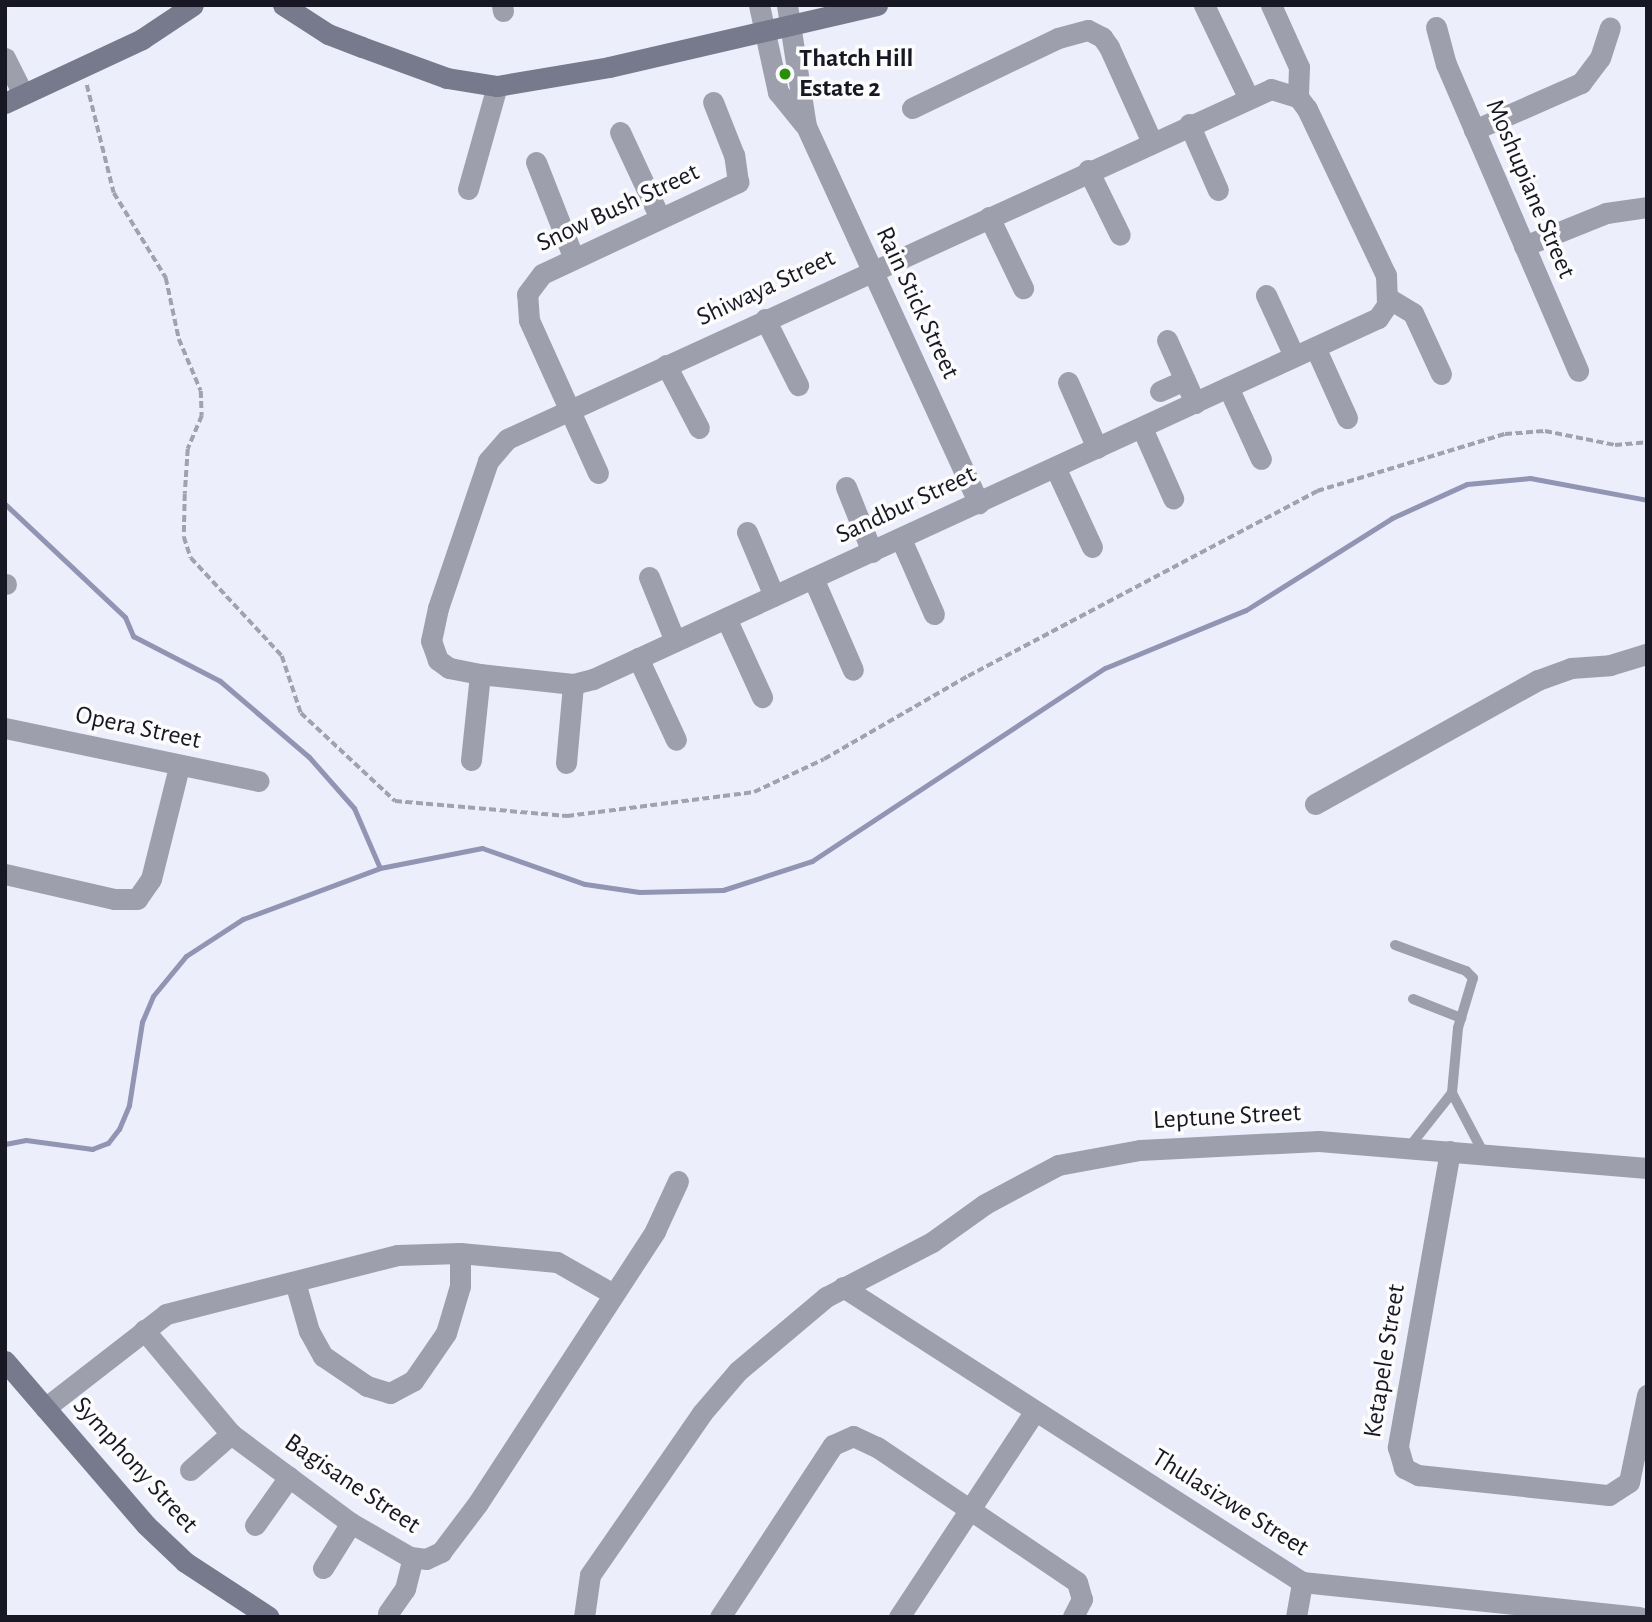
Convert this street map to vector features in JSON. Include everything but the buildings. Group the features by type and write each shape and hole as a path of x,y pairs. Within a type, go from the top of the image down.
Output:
{"street":[{"path":"5,58 14,99 142,39 192,5"},
{"path":"283,5 328,34 362,47 447,78 497,86 531,83 765,32 788,16 877,5"},
{"name":"Rain Stick Street","path":"759,5 778,92 806,126"},
{"path":"1204,5 1248,97"},
{"path":"1270,5 1299,67 1296,95 1386,275 1389,295 1413,313 1441,374"},
{"name":"Rain Stick Street","path":"788,16 806,126 870,271 979,503"},
{"name":"Moshupiane Street","path":"1436,27 1474,130 1578,371"},
{"path":"1474,130 1581,83 1600,58 1610,28"},
{"path":"912,108 1058,38 1088,30 1102,37 1109,47 1151,140"},
{"path":"468,189 497,86"},
{"name":"Shiwaya Street","path":"431,641 438,608 495,448 568,407 666,365 1248,97 1271,89 1296,95"},
{"name":"Snow Bush Street","path":"598,473 526,304 535,279 738,182 734,155 713,102"},
{"path":"1189,124 1218,190"},
{"path":"620,132 660,218"},
{"path":"536,162 574,259"},
{"path":"1088,170 1120,235"},
{"path":"1524,246 1606,213 1647,206"},
{"path":"989,217 1023,288"},
{"path":"1266,295 1294,356"},
{"name":"Sandbur Street","path":"431,641 442,665 480,674 573,684 638,658 901,539 1378,318 1389,295"},
{"path":"765,319 798,385"},
{"path":"1167,340 1195,403"},
{"path":"1315,347 1347,418"},
{"path":"666,365 699,428"},
{"path":"1160,391 1185,380"},
{"path":"1068,382 1097,448"},
{"path":"1228,387 1261,460"},
{"path":"1142,428 1174,498"},
{"path":"1055,467 1092,547"},
{"path":"846,487 872,552"},
{"path":"747,532 774,596"},
{"path":"901,539 934,614"},
{"path":"649,577 675,641"},
{"path":"813,578 853,670"},
{"path":"726,618 762,697"},
{"path":"1315,804 1538,680 1571,668 1610,665 1647,654"},
{"path":"638,658 676,740"},
{"path":"471,760 480,674"},
{"path":"566,763 573,684"},
{"name":"Opera Street","path":"5,728 259,781"},
{"path":"5,874 114,899 137,899 151,879 179,766"},
{"name":"Leptune Street","path":"584,1617 590,1575 702,1413 771,1340 843,1287 932,1242 1029,1177 1087,1156 1319,1141 1410,1146 1647,1168"},
{"name":"Ketapele Street","path":"1450,1151 1398,1447 1404,1468 1418,1475 1609,1495 1629,1482 1647,1395"},
{"name":"Bagisane Street","path":"144,1330 231,1434 351,1523 413,1558 441,1552 460,1528 655,1231 678,1181"},
{"path":"295,1282 309,1331 323,1356 366,1386 390,1393 413,1381 446,1333 460,1286 460,1253"},
{"path":"45,1408 144,1330 180,1308 397,1255 460,1253 556,1262 613,1294"},
{"name":"Thulasizwe Street","path":"843,1287 1302,1582 1531,1613 1639,1617"},
{"name":"Symphony Street","path":"5,1361 146,1525 185,1562 269,1617"},
{"path":"899,1617 1034,1412"},
{"path":"190,1470 231,1434"},
{"path":"720,1617 839,1438 866,1440 1077,1582 1082,1599 1073,1617"},
{"path":"255,1525 289,1477"},
{"path":"323,1568 351,1523"},
{"path":"388,1613 405,1589 413,1558"},
{"path":"1296,1617 1302,1582"}],"lane":[{"path":"1395,945 1466,971 1473,978 1461,1018 1452,1093 1410,1146"},
{"path":"1413,999 1461,1018"},
{"path":"1452,1093 1484,1154"}],"path":[{"path":"83,67 114,194 166,278 179,339 201,391 202,416 188,449 184,537 191,558 282,656 301,713 395,801 567,816 754,792 824,759 968,676 1317,491 1505,434 1545,431 1615,445 1647,442"}],"waterway":[{"path":"5,1144 26,1140 92,1149 108,1143 119,1129 129,1105 142,1022 153,996 186,956 243,919 380,868 482,848 585,884 639,892 723,890 812,861 1105,668 1246,610 1392,518 1467,484 1530,478 1647,500"},
{"path":"5,504 125,617 133,636 220,681 309,757 354,808 380,868"}],"place":[{"name":"Thatch Hill Estate 2","path":"785,74"}]}
